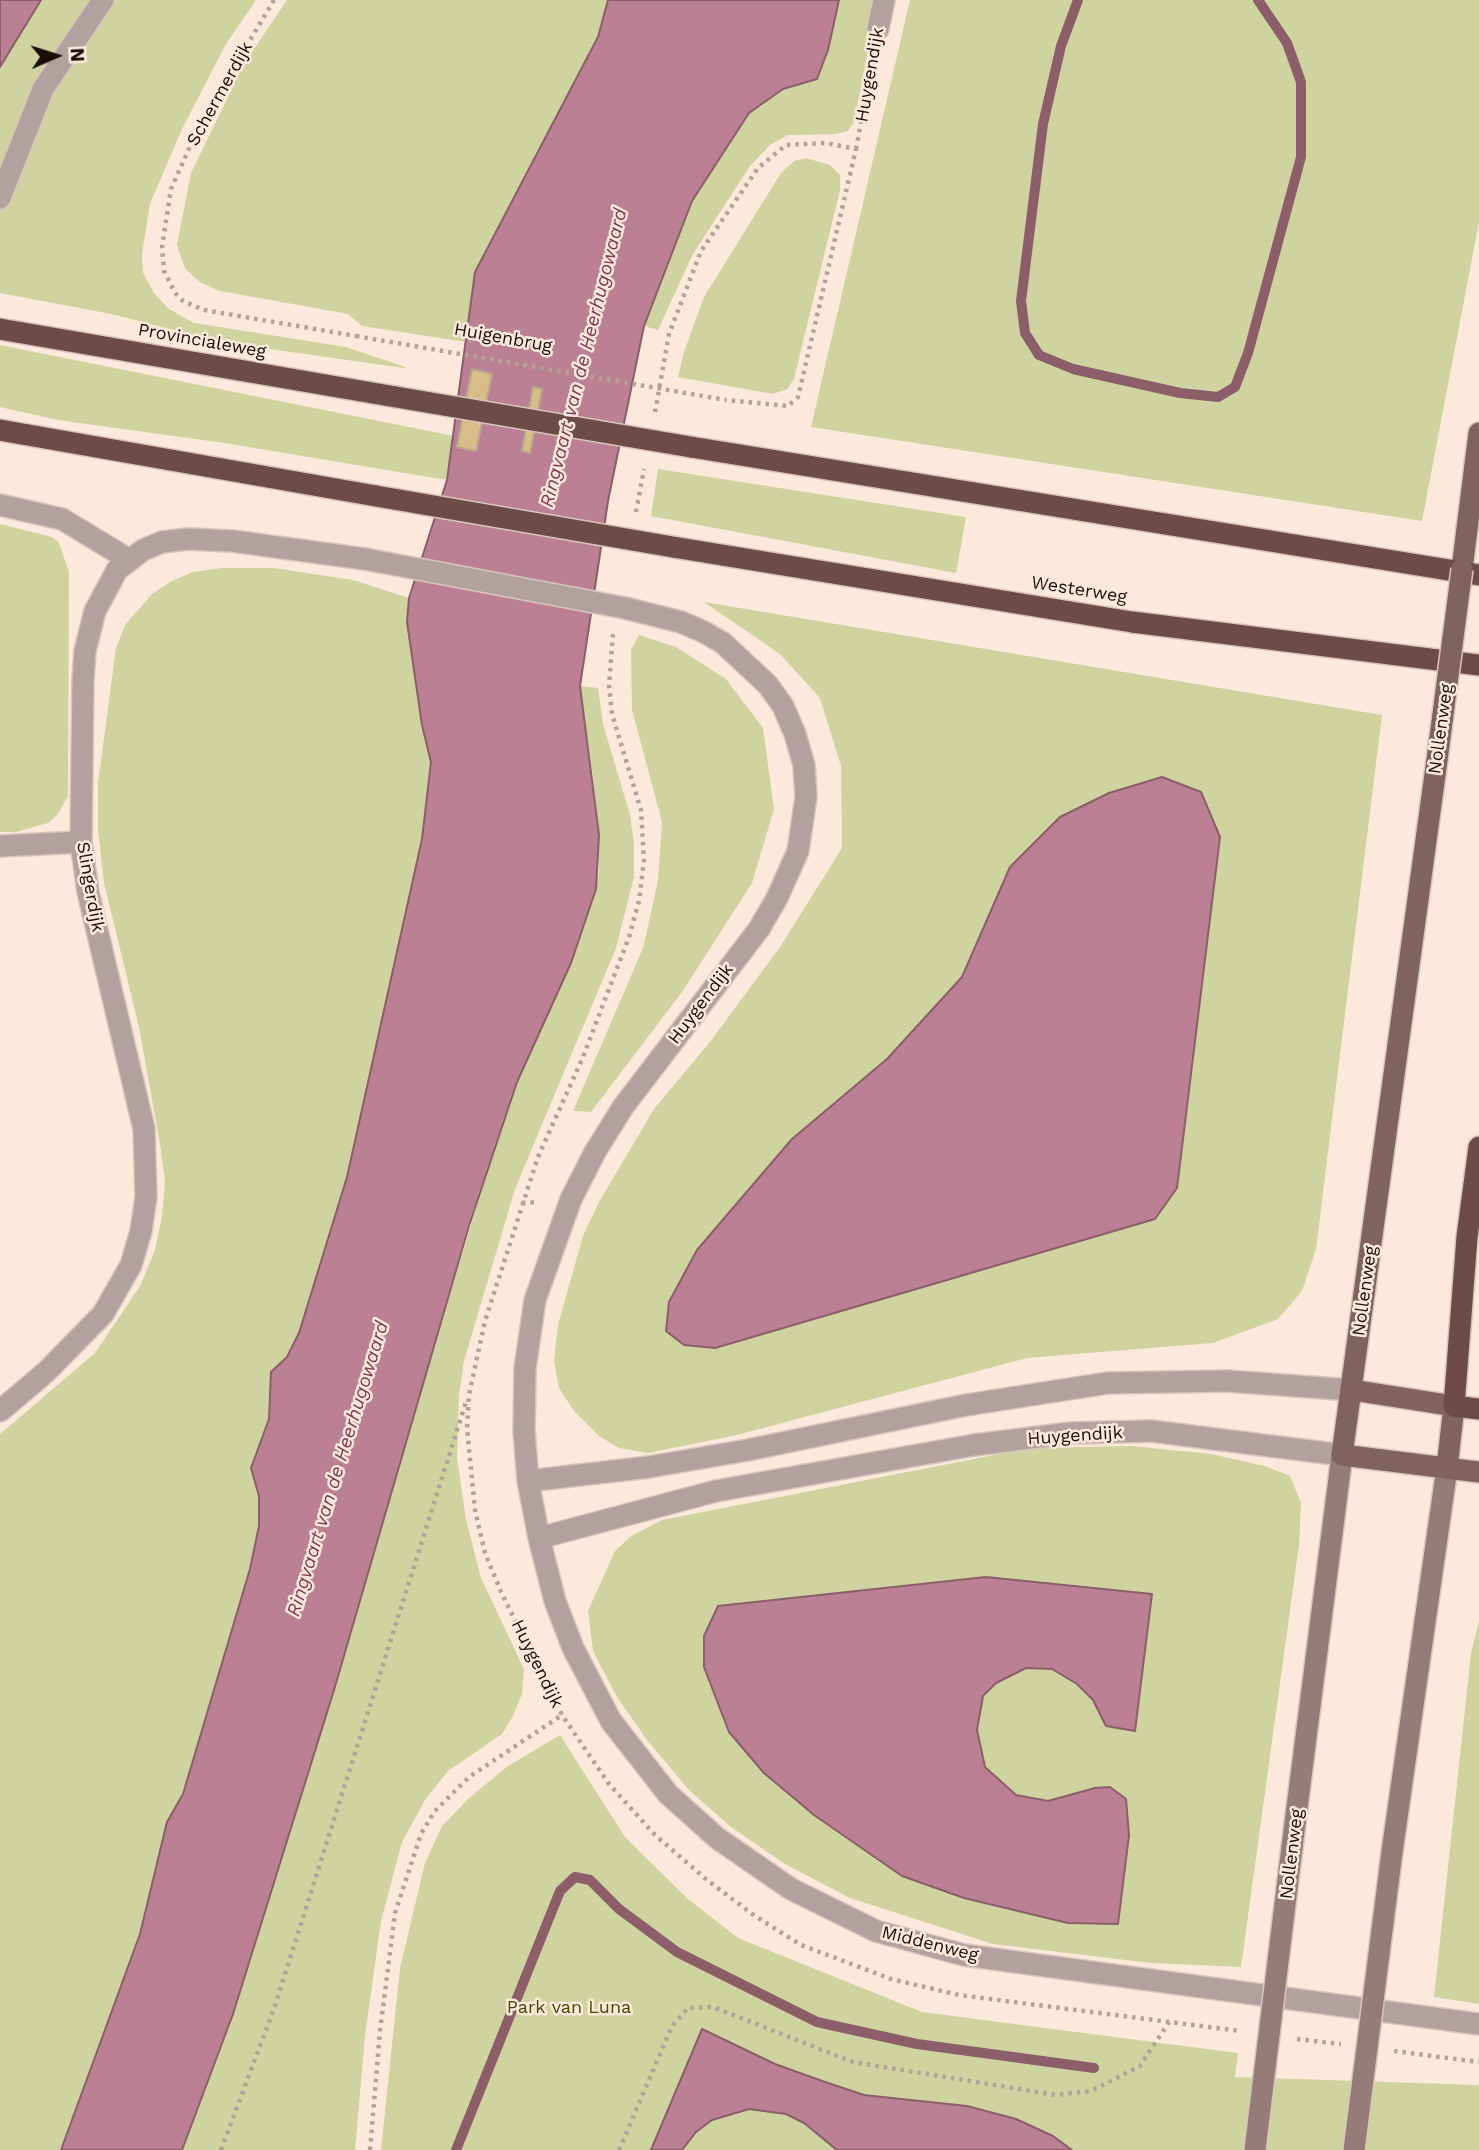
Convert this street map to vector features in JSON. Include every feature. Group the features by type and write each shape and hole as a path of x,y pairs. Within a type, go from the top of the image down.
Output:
{"highway":[{"name":"Provincialeweg","path":"0,329 691,447 1479,575"},
{"name":"Westerweg","path":"0,430 673,547 1132,622 1479,665"},
{"path":"1479,1147 1467,1237 1454,1406 1479,1409"}],"main road":[{"name":"Nollenweg","path":"1255,2150 1342,1455 1478,438"},
{"path":"1352,1390 1454,1406 1354,2150"},
{"path":"1342,1455 1479,1472"}],"street":[{"path":"0,198 43,89 103,0"},
{"name":"Huygendijk","path":"878,29 884,0"},
{"path":"0,505 62,519 128,559"},
{"name":"Slingerdijk","path":"0,1411 55,1364 103,1314 131,1265 145,1208 147,1163 144,1129 88,892 81,842 85,651 95,611 106,588 128,559 162,542 205,539 291,547 625,608"},
{"name":"Huygendijk","path":"625,608 681,622 704,632 723,643 768,685 783,706 804,765 804,824 798,851 759,929 623,1107 571,1199 535,1300 529,1336 524,1397 528,1481 539,1538 716,1491 974,1446 1071,1433 1151,1431 1342,1455"},
{"path":"0,846 81,842"},
{"path":"528,1481 649,1467 966,1405 1108,1383 1227,1381 1352,1390"},
{"name":"Middenweg","path":"539,1538 555,1601 573,1648 611,1721 640,1761 668,1794 717,1838 756,1867 830,1911 915,1944 964,1955 1479,2024"}],"path":[{"name":"Schermerdijk","path":"274,0 200,124 172,189 162,247 164,271 174,293 183,301 204,310 356,336"},
{"name":"Huygendijk","path":"856,149 878,29"},
{"name":"Huigenbrug","path":"356,336 726,400"},
{"name":"Huygendijk","path":"370,2150 380,2031 395,1913 421,1834 448,1795 469,1777 562,1714 485,1553 475,1510 468,1460 469,1395 485,1321 522,1203"},
{"path":"221,2150 275,2007 469,1395"},
{"path":"619,2150 672,2025 688,2008 713,2007 853,2063 1056,2095 1091,2091 1140,2066 1169,2022 1250,2033"},
{"path":"1290,2038 1344,2045"},
{"path":"1385,2050 1479,2062"}],"green space":[{"path":"41,0 256,0 226,44 182,129 150,204 142,254 143,273 154,293 169,309 194,323 346,347 411,369 220,342 111,314 0,293 0,67"},
{"path":"287,0 608,0 598,37 475,272 466,342 362,326 348,314 220,291 201,283 185,268 177,245 191,173 244,64"},
{"path":"839,0 878,0 854,122 848,131 836,134 788,135 770,145 750,166 693,254 658,330 644,326 692,201 749,113 783,89 817,79 828,50"},
{"path":"910,0 1479,0 1479,222 1422,521 811,427"},
{"path":"806,158 830,165 840,175 840,190 794,379 787,389 773,394 678,377 704,297 781,173 794,161"},
{"path":"0,345 454,436 447,480 224,443 58,420 0,407"},
{"path":"658,469 966,517 956,573 651,516"},
{"path":"0,524 52,537 59,543 69,572 68,796 58,814 48,823 16,832 0,832"},
{"path":"222,568 274,568 353,580 409,598 407,622 422,725 431,762 430,789 422,839 347,1177 299,1333 287,1357 271,1372 269,1419 251,1468 259,1496 259,1526 250,1569 183,1794 167,1822 140,1934 61,2150 0,2150 0,1434 95,1353 140,1286 155,1250 162,1217 165,1181 139,1027 104,883 98,830 98,783 116,648 125,625 152,594 170,582 193,572"},
{"path":"704,602 1382,715 1316,1249 1302,1291 1278,1319 1213,1343 1027,1358 737,1435 648,1453 619,1448 599,1436 574,1411 559,1388 554,1361 558,1325 583,1236 599,1202 654,1109 710,1042 780,947 842,848 841,766 820,698 780,654","holes":["1201,792 1220,837 1177,1188 887,1059 962,977 1010,867"]},
{"path":"639,635 676,647 726,679 763,728 774,809 752,883 682,992 591,1112 573,1111 643,948 658,881 662,822 632,710 631,650"},
{"path":"580,686 598,688 603,724 630,815 634,844 634,877 616,948 515,1189 464,1361 459,1395 457,1458 466,1519 481,1578 524,1669 522,1694 502,1734 448,1771 425,1800 402,1842 381,1921 365,2036 355,2150 182,2150 233,2014 497,1139 517,1082 571,962 596,889 599,871 593,776"},
{"path":"1132,1446 1211,1454 1265,1466 1290,1476 1301,1503 1299,1545 1241,1967 1150,1963 993,1944 850,1898 785,1864 731,1827 689,1790 647,1740 617,1697 593,1651 588,1611 615,1551 631,1536 662,1520 1030,1448","holes":["986,1577 1152,1594 1106,1726 1093,1700 1077,1684 1052,1669 1025,1668 996,1683 983,1697 977,1730 985,1767 1016,1795 1048,1801 1095,1788 1068,1923 964,1898 902,1876 814,1815 764,1773 718,1606"]},
{"path":"1479,1621 1479,2004 1434,1997 1471,1653"},
{"name":"Park van Luna","path":"560,1735 625,1837 688,1899 738,1938 922,2012 1238,2053 1235,2077 1479,2085 1479,2150 381,2150 400,1968 425,1863 442,1826 468,1799 508,1766"}],"water":[{"path":"0,0 41,0 0,67"},
{"name":"Ringvaart van de Heerhugowaard","path":"608,0 839,0 828,50 817,79 783,89 749,113 692,201 644,326 608,501 580,686 599,835 596,889 571,963 517,1082 469,1226 334,1690 233,2014 182,2150 61,2150 140,1934 167,1822 183,1794 250,1569 259,1526 259,1496 251,1468 269,1419 271,1372 287,1357 299,1333 347,1177 422,839 431,762 422,725 407,622 409,598 447,480 475,272 598,37"},
{"path":"1162,777 1201,792 1220,837 1177,1188 1155,1219 715,1348 684,1345 666,1331 669,1302 697,1250 792,1139 887,1059 962,977 1010,867 1060,817 1109,793"},
{"path":"986,1577 1152,1594 1135,1731 1106,1726 1093,1700 1077,1684 1052,1669 1026,1668 996,1683 983,1696 977,1730 985,1767 1016,1795 1048,1801 1095,1788 1110,1787 1126,1799 1129,1835 1118,1924 1068,1923 964,1898 902,1876 814,1815 764,1773 729,1732 704,1667 704,1636 718,1606"},
{"path":"702,2029 775,2064 864,2095 967,2106 1016,2119 1053,2136 1072,2150 837,2150 804,2123 786,2114 749,2109 712,2120 696,2132 682,2150 651,2150"}],"building":[{"path":"472,369 492,374 476,451 457,447"},
{"path":"533,387 542,389 530,453 522,451"}],"waterway":[{"path":"1078,0 1061,46 1043,124 1021,301 1025,333 1039,355 1073,369 1180,393 1218,397 1235,387 1248,353 1301,157 1301,82 1287,43 1258,0"},
{"path":"456,2150 560,1891 575,1877 590,1880 619,1909 677,1952 817,2022 917,2044 1094,2068"}]}
